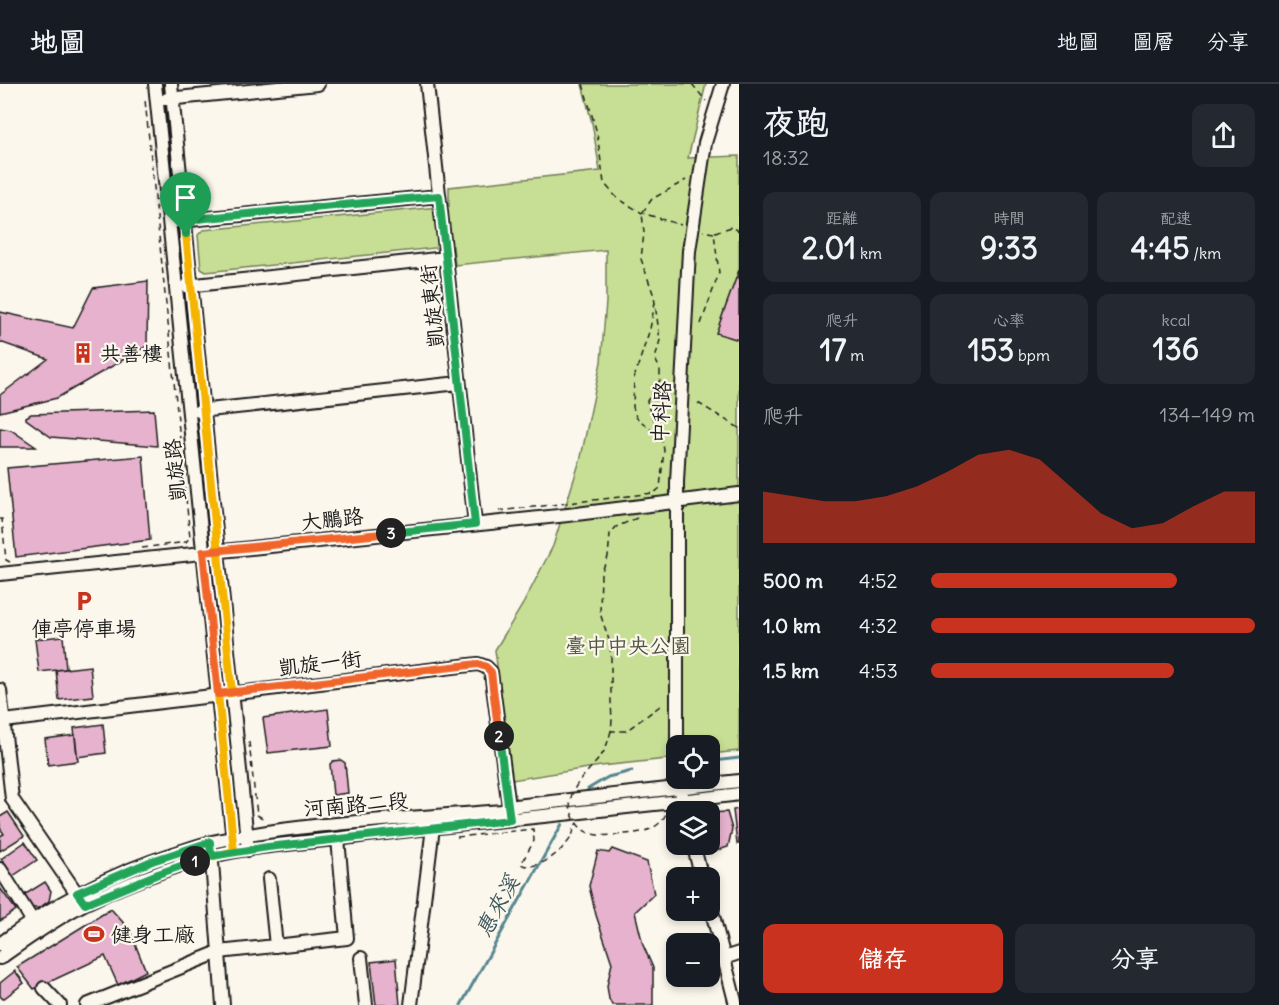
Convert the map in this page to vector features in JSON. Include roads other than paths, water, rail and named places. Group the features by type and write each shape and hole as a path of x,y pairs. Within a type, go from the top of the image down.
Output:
{"street":[{"name":"凱旋路","path":"155,84 151,98 169,223 234,851"},
{"name":"凱旋路","path":"171,84 248,850"},
{"path":"151,98 173,99 318,84"},
{"name":"凱旋東街","path":"427,84 475,524"},
{"name":"中科路","path":"677,735 677,500 689,251 705,143 723,84"},
{"path":"169,223 439,196"},
{"path":"175,287 446,258"},
{"path":"189,412 459,383"},
{"name":"大鵬路","path":"0,574 739,494"},
{"name":"凱旋一街","path":"4,721 218,694 482,665 491,672 509,814"},
{"path":"0,690 4,721 6,800 85,904"},
{"name":"河南路二段","path":"720,782 739,781"},
{"name":"河南路二段","path":"509,814 516,806 666,785"},
{"name":"河南路二段","path":"709,801 739,794"},
{"name":"河南路二段","path":"0,958 85,904 158,874 211,856 234,851 433,827 509,814 666,808"},
{"name":"河南路二段","path":"0,944 32,920 77,893 152,861 210,842 343,824 502,811 509,814"},
{"path":"411,1005 433,827"},
{"path":"87,1005 219,952 347,938 338,839"},
{"path":"210,842 223,1005"},
{"path":"0,869 32,920"},
{"path":"269,879 276,946"},
{"path":"715,921 736,1005"},
{"path":"724,958 739,953"},
{"path":"361,957 366,1005"},
{"path":"44,988 60,1005"}],"waterway":[{"name":"惠來溪","path":"720,760 739,758"},
{"name":"惠來溪","path":"588,789 608,777 632,771"},
{"name":"惠來溪","path":"461,1005 562,824"}],"place":[{"name":"共善樓","path":"83,353"},
{"name":"俥亭停車場","path":"84,601"},
{"name":"健身工廠","path":"94,934"}],"park label":[{"name":"臺中中央公園","path":"628,645"}]}
